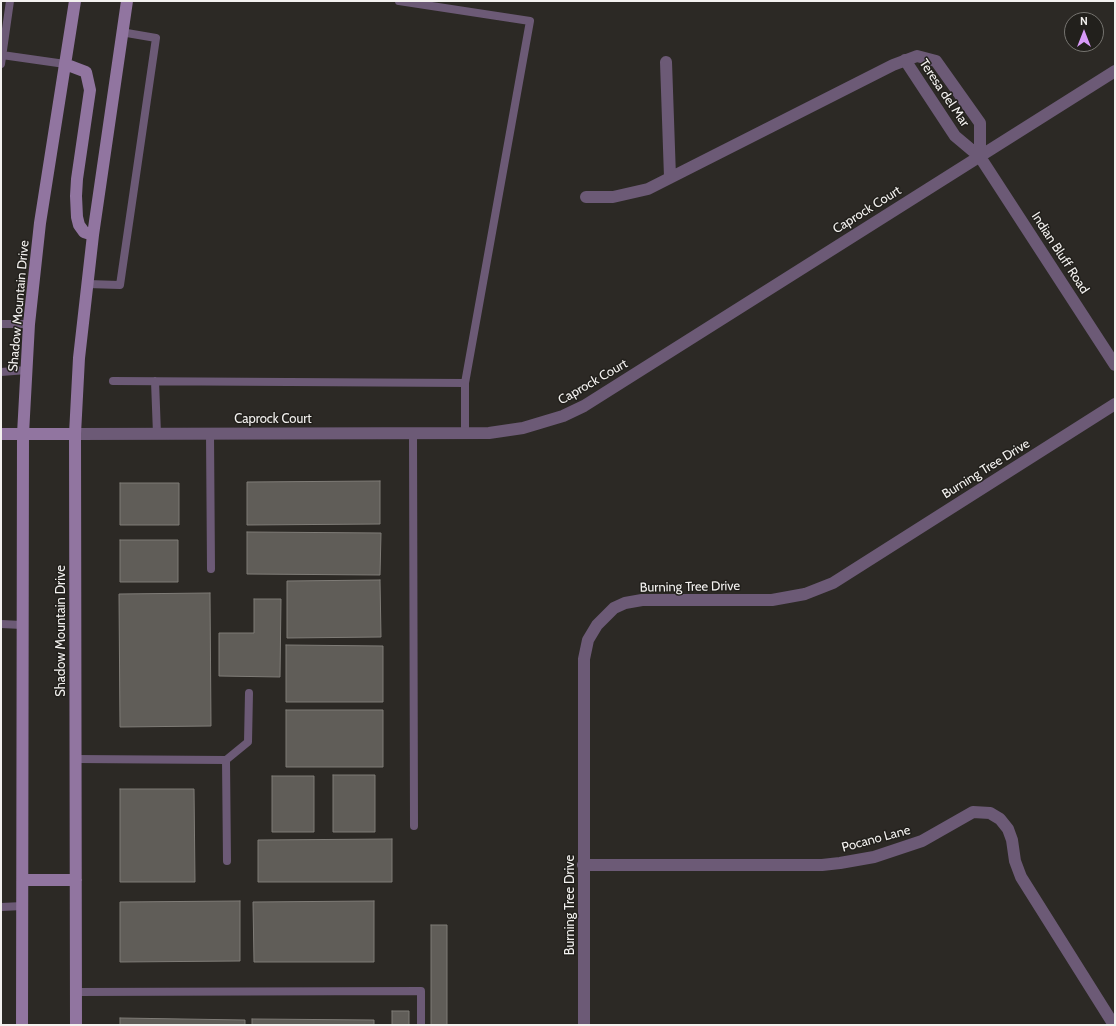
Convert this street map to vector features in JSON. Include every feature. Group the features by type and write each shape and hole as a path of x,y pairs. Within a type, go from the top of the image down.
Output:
{"main road":[{"name":"Shadow Mountain Drive","path":"22,1025 23,434 29,324 40,223 75,1"},
{"name":"Shadow Mountain Drive","path":"76,1025 75,434 79,358 93,234 121,32 127,1"},
{"path":"65,64 86,72 90,90 77,179 76,196 79,225 84,232 93,234"},
{"name":"Caprock Court","path":"1,434 75,434"},
{"path":"23,880 76,880"}],"street":[{"name":"Teresa del Mar","path":"586,197 613,197 648,189 905,60 917,56 936,61 980,123 980,157"},
{"name":"Teresa del Mar","path":"905,60 955,136 980,157"},
{"path":"666,62 670,177"},
{"name":"Caprock Court","path":"75,434 488,433 523,428 563,416 584,406 1115,71"},
{"name":"Indian Bluff Road","path":"980,157 1115,365"},
{"name":"Burning Tree Drive","path":"584,1025 584,658 588,640 604,616 625,603 642,600 772,600 805,594 833,583 1115,404"},
{"name":"Pocano Lane","path":"583,865 822,865 840,863 874,857 922,841 973,812 990,813 1000,819 1008,829 1012,840 1014,861 1021,877 1114,1025"}],"lane":[{"path":"1,64 10,1"},
{"path":"399,1 530,21 465,383 465,433"},
{"path":"87,284 120,285 156,38 121,32"},
{"path":"2,55 65,64"},
{"path":"1,324 29,324"},
{"path":"1,372 27,370"},
{"path":"112,381 465,383"},
{"path":"155,381 157,434"},
{"path":"413,433 414,826"},
{"path":"210,434 211,569"},
{"path":"1,624 22,625"},
{"path":"76,759 226,760 248,742 249,693"},
{"path":"226,760 227,861"},
{"path":"1,907 23,906"},
{"path":"76,992 421,991 421,1025"}],"building":[{"path":"380,481 380,524 247,525 247,482"},
{"path":"120,483 179,483 179,525 120,525"},
{"path":"247,532 381,533 380,575 247,574"},
{"path":"120,540 178,540 178,582 120,582"},
{"path":"380,580 381,637 287,638 287,581"},
{"path":"210,593 211,726 120,727 119,594"},
{"path":"254,599 281,599 280,677 219,676 219,633 254,633"},
{"path":"286,645 383,646 383,702 286,702"},
{"path":"286,710 383,710 383,767 286,767"},
{"path":"333,775 375,775 375,832 333,832"},
{"path":"272,776 314,776 314,832 272,832"},
{"path":"120,789 194,789 195,882 120,882"},
{"path":"392,839 392,882 258,882 258,840"},
{"path":"240,901 240,961 120,962 120,902"},
{"path":"374,901 374,962 254,962 253,902"},
{"path":"431,925 447,925 447,1025 431,1025"},
{"path":"392,1011 409,1011 409,1025 392,1025"},
{"path":"120,1018 245,1020 245,1025 120,1025"},
{"path":"252,1019 374,1020 374,1025 252,1025"}]}
